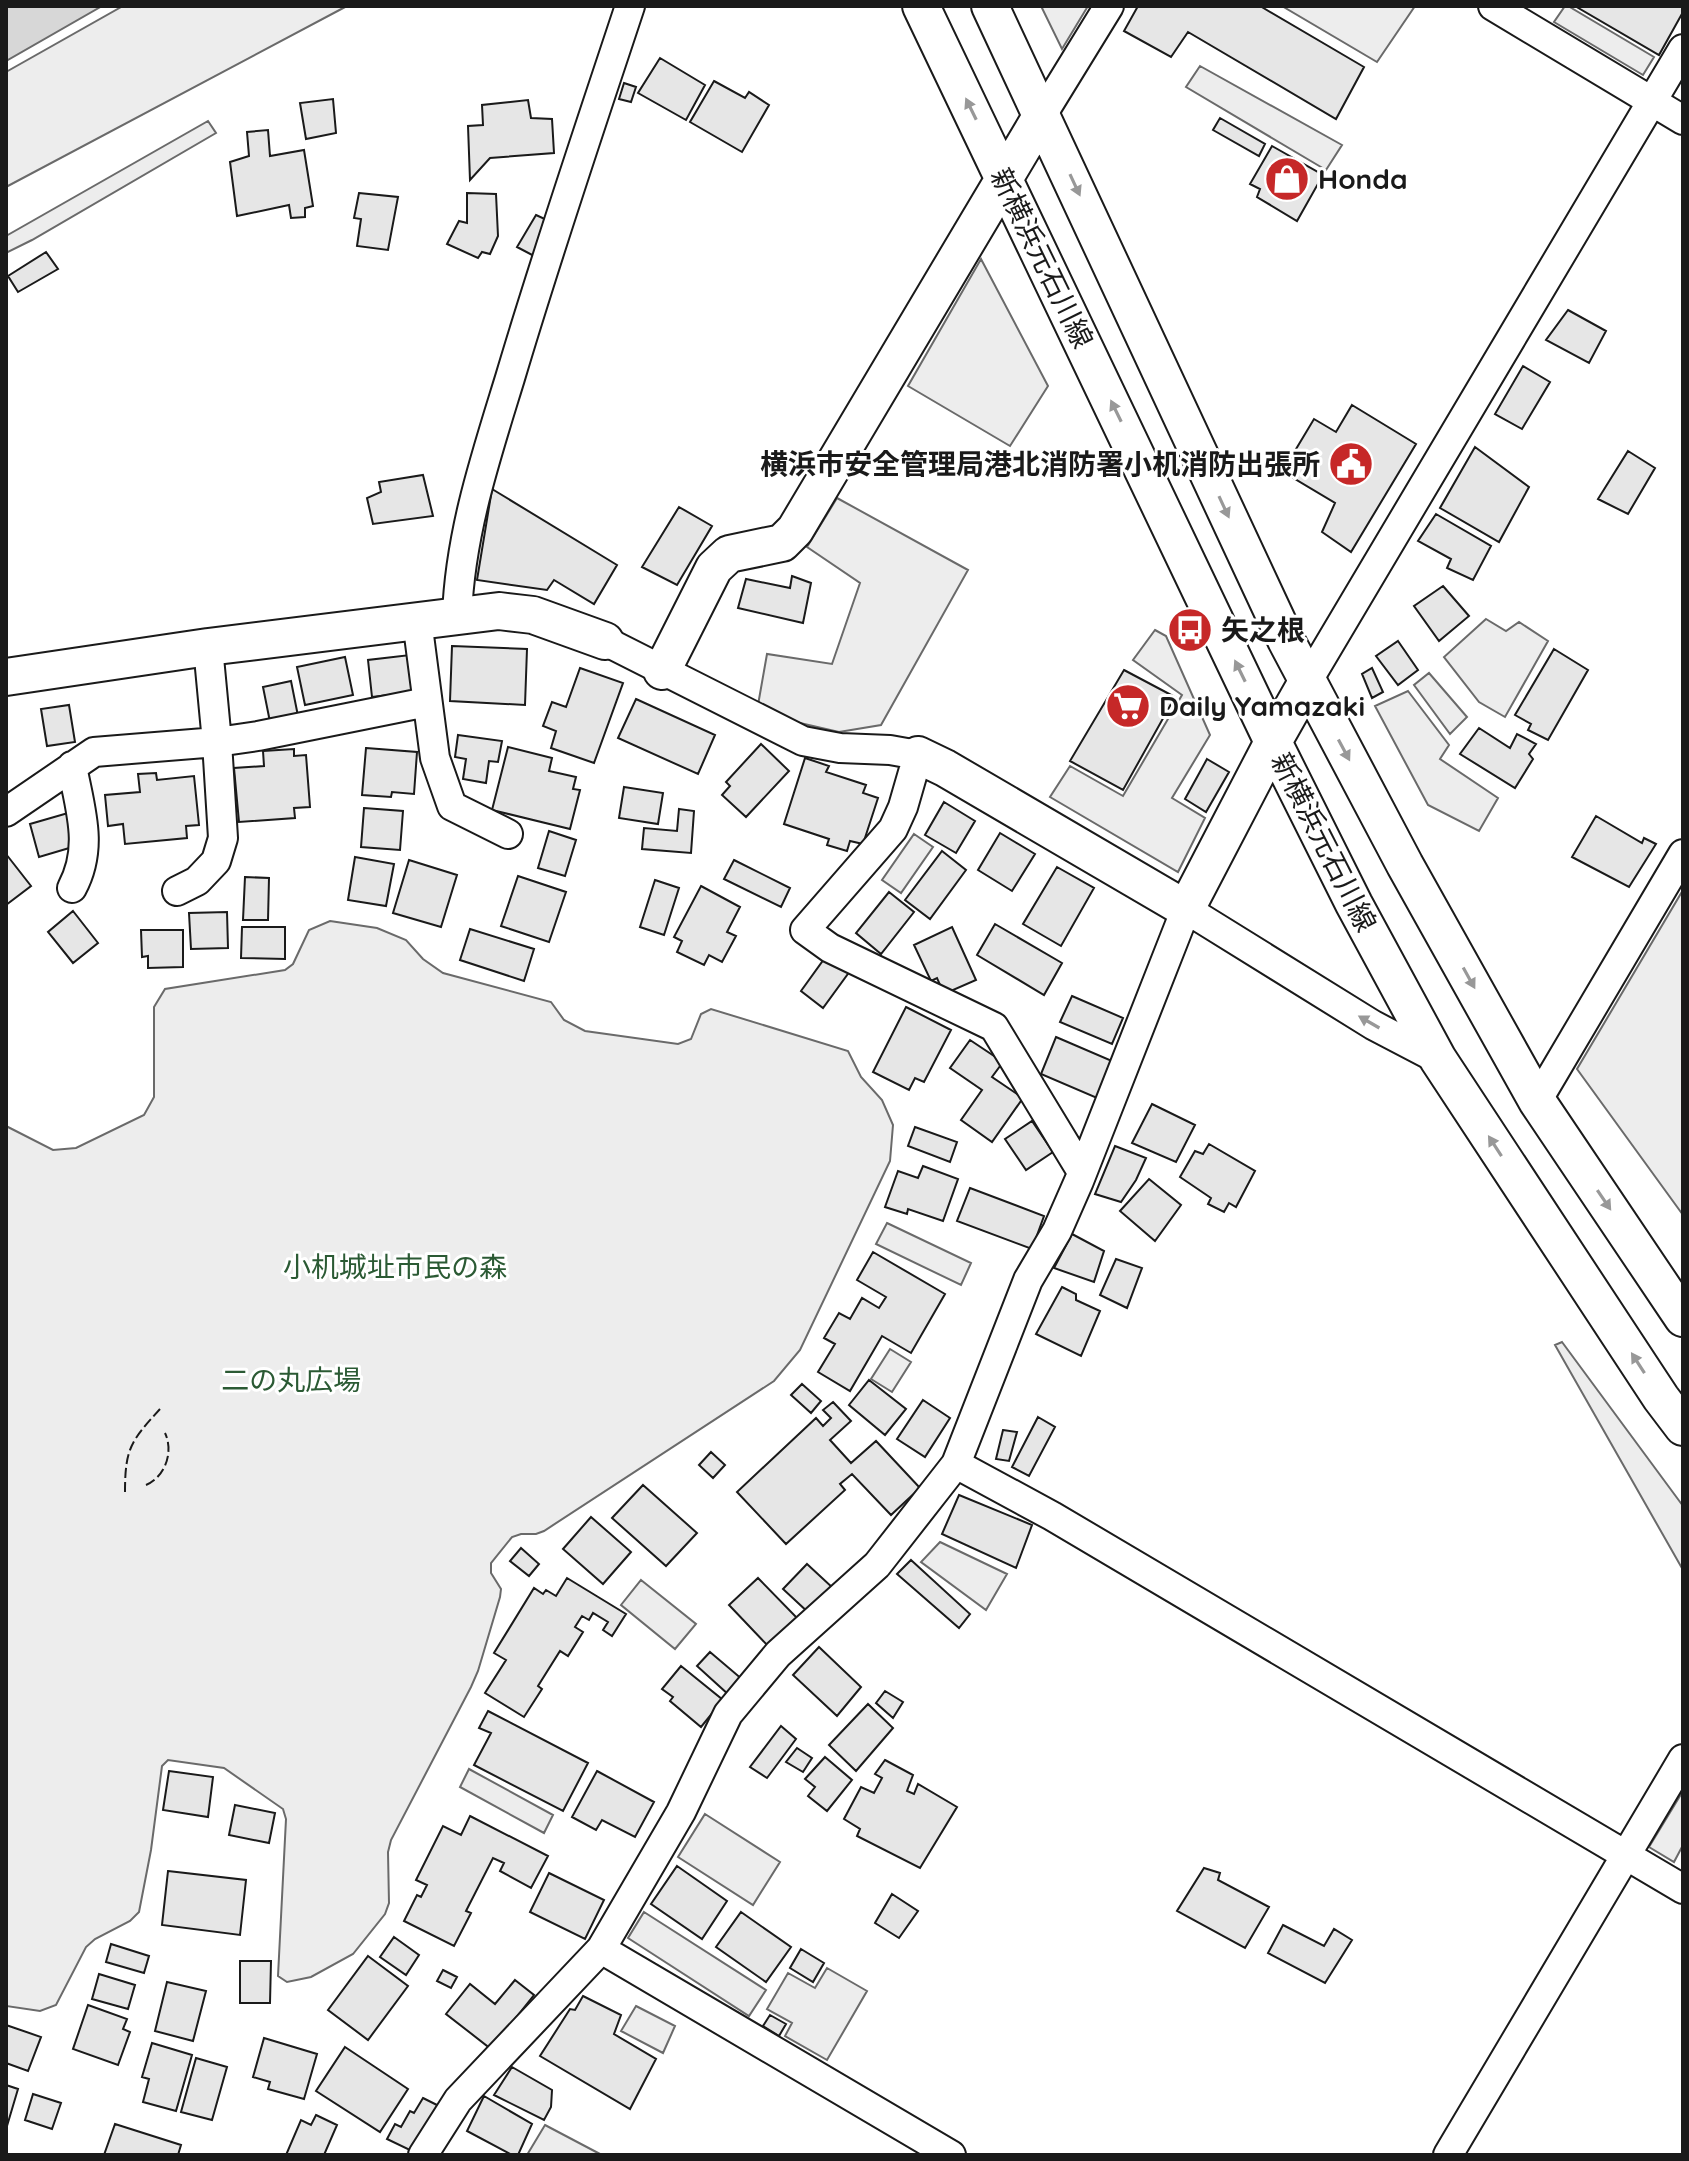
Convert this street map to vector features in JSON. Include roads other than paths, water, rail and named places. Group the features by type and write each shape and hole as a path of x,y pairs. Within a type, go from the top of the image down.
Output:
{"street":[{"path":"457,616 465,542 474,499 534,294 630,6"},
{"name":"新横浜元石川線","path":"921,6 1273,742 1354,904 1438,1059 1683,1427"},
{"name":"新横浜元石川線","path":"990,6 1307,682 1537,1101 1683,1318"},
{"path":"662,671 714,568 729,554 782,543 795,530 1109,6"},
{"path":"1493,6 1683,120"},
{"path":"423,2155 458,2100 601,1949 681,1812 728,1714 778,1654 877,1565 956,1464 1028,1280 1057,1231 1082,1172 1186,909 1307,682 1683,49"},
{"path":"6,677 417,620 499,611 533,615 605,641 803,741 840,748 890,750 918,755 945,768 1186,909 1373,1025 1438,1059"},
{"path":"417,620 435,758 452,806 508,834"},
{"path":"177,891 197,881 216,861 223,838 208,647"},
{"path":"6,812 94,752 258,736 427,702"},
{"path":"918,755 903,807 893,829 805,930 830,948 994,1027 1082,1172"},
{"path":"72,766 84,832 84,856 72,888"},
{"path":"1537,1101 1683,854"},
{"path":"956,1464 1052,1516 1683,1889"},
{"path":"1448,2155 1683,1759"},
{"path":"601,1949 951,2155"}],"place":[{"name":"Honda","path":"1287,179"},
{"name":"横浜市安全管理局港北消防署小机消防出張所","path":"1351,464"},
{"name":"矢之根","path":"1190,630"},
{"name":"Daily Yamazaki","path":"1128,706"}],"park label":[{"name":"小机城址市民の森","path":"395,1267"},
{"name":"二の丸広場","path":"291,1380"}]}
